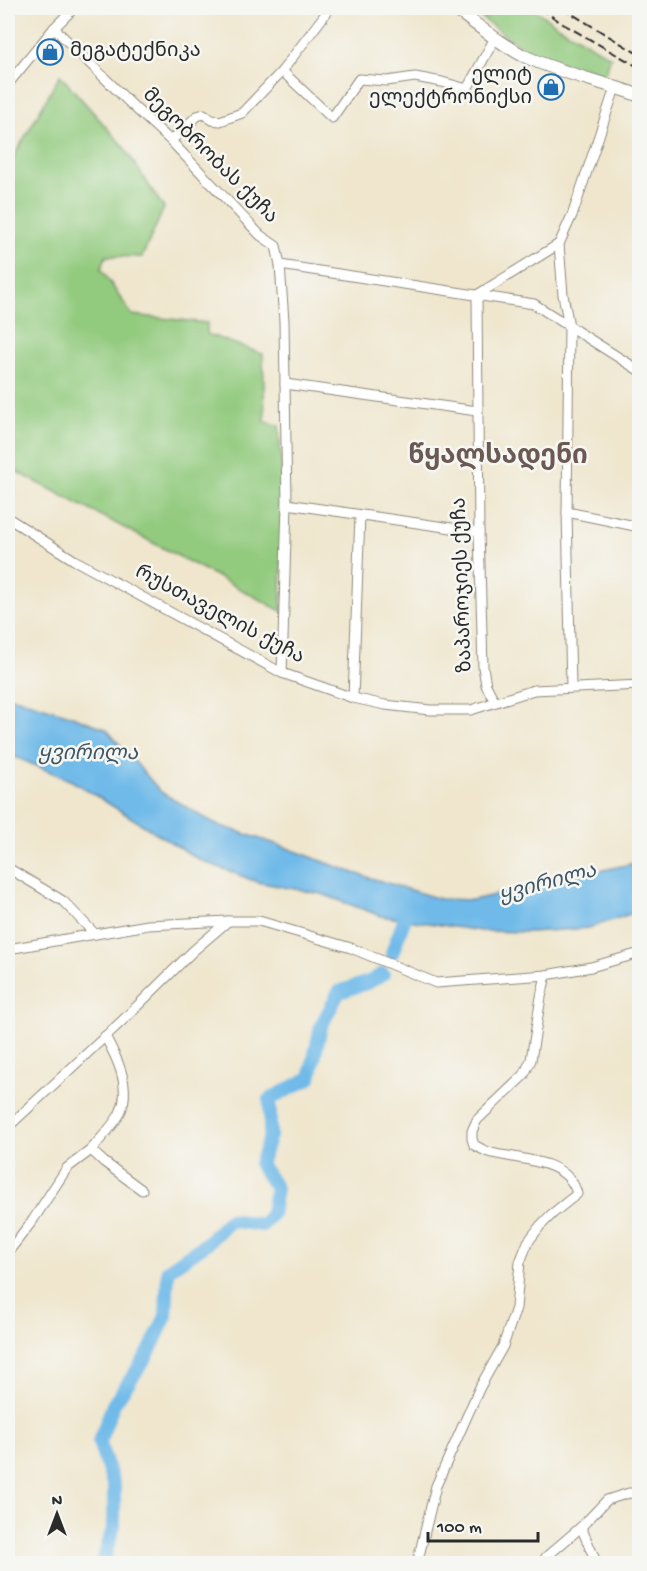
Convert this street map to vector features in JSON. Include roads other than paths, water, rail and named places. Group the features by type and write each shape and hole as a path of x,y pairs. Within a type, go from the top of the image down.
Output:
{"main road":[{"path":"454,8 521,54 548,66 639,96"}],"street":[{"path":"8,84 54,28 74,8"},
{"path":"171,141 197,116 204,114 212,120 220,121 242,113 282,72 330,8"},
{"name":"მეგობრობას ქუჩა","path":"54,28 171,141 260,234 276,246 280,265"},
{"path":"282,72 332,118 359,79 387,81 415,77 466,89 495,38"},
{"path":"571,687 567,512 569,326 563,295 559,244 573,213 615,88"},
{"path":"477,295 559,244"},
{"path":"282,673 287,504 284,321 280,265 534,304 639,371"},
{"name":"ზაპაროჯიეს ქუჩა","path":"477,295 477,411 483,667 486,686 495,702"},
{"path":"285,384 477,411"},
{"path":"287,504 479,532"},
{"path":"567,512 639,527"},
{"path":"353,698 360,515"},
{"name":"რუსთაველის ქუჩა","path":"8,518 74,560 282,673 353,698 385,705 430,710 471,710 534,690 639,685"},
{"path":"8,868 63,901 95,934"},
{"path":"8,1127 193,951 228,921"},
{"path":"8,949 148,925 259,921 351,948 435,983 546,975 591,967 639,953"},
{"path":"417,1563 436,1486 480,1387 503,1346 516,1308 520,1262 528,1242 540,1226 577,1194 576,1187 567,1175 528,1159 484,1150 474,1145 472,1139 472,1131 477,1120 524,1075 531,1060 546,975"},
{"path":"8,1252 33,1220 67,1168 91,1150 121,1112 125,1091 117,1058 105,1036"},
{"path":"91,1150 142,1190"},
{"path":"543,1563 546,1557 581,1527 607,1500 629,1493 639,1494"},
{"path":"581,1527 597,1563"}],"water":[{"name":"ყვირილა","path":"8,696 106,729 161,792 215,824 354,873 440,899 473,900 639,862 639,911 589,928 531,932 481,931 381,916 322,894 257,882 198,859 72,781 8,754"}],"waterway":[{"path":"392,953 410,904"},
{"path":"102,1564 114,1526 114,1486 99,1442 113,1405 148,1354 166,1316 168,1270 207,1243 230,1220 262,1225 272,1214 276,1188 260,1164 270,1136 270,1099 310,1078 321,1026 339,992 369,982 383,974"}],"railway":[{"path":"540,8 563,24 640,68"},
{"path":"562,8 640,55"}],"place":[{"name":"მეგატექნიკა","path":"50,52"},
{"name":"ელიტ ელექტრონიქსი","path":"551,87"}],"district":[{"name":"წყალსადენი","path":"498,458"}]}
